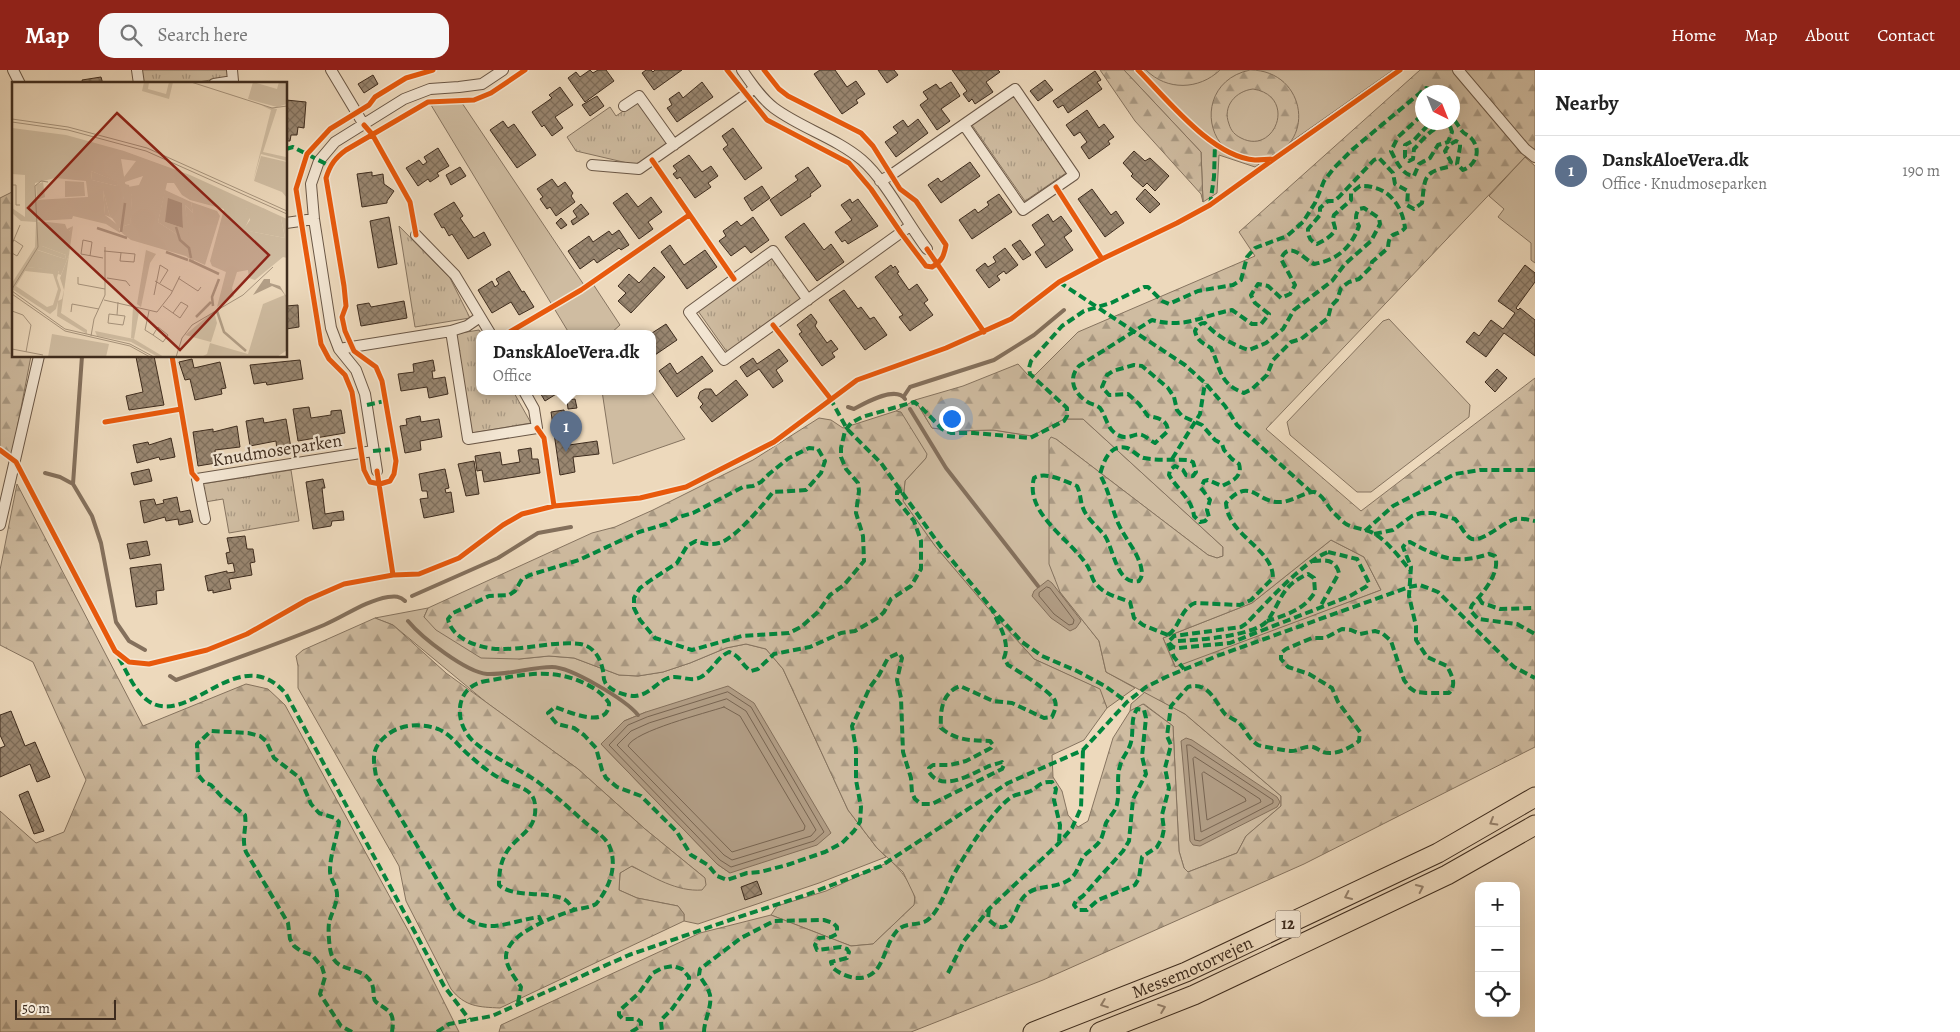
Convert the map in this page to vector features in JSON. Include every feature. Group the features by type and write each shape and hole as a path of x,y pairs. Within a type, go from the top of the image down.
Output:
{"highway":[{"name":"Messemotorvejen","path":"1033,1032 1186,972 1438,853 1535,797"},
{"name":"Messemotorvejen","path":"1100,1032 1194,995 1439,879 1535,825"}],"street":[{"path":"13,70 19,82"},
{"path":"227,82 233,81 232,70"},
{"path":"331,70 364,125"},
{"path":"377,471 366,394 356,370 339,349 331,328 314,219 311,184 319,161 335,142 404,99 430,89 482,84 503,70"},
{"path":"742,70 772,107 851,151 864,161 927,249"},
{"path":"1458,70 1525,149 1535,157"},
{"path":"592,165 639,169 755,88"},
{"path":"880,181 1015,89 1074,175 1023,210 964,125"},
{"path":"624,106 639,96 674,145"},
{"path":"288,223 314,219"},
{"path":"808,300 773,251 689,312 724,360 808,300 910,226"},
{"path":"416,235 455,275 488,330"},
{"path":"339,349 351,345 451,331 467,326 480,317"},
{"path":"451,331 468,439 537,428 534,409 526,395"},
{"path":"0,525 39,358"},
{"name":"Knudmoseparken","path":"204,519 197,479 373,451"}],"green space":[{"path":"141,70 227,70 228,77 199,82 143,82"},
{"path":"1100,70 1124,70 1201,152 1203,202 1201,194 1135,121"},
{"path":"1124,70 1393,70 1255,167 1219,155 1217,193 1203,202 1201,152"},
{"path":"1146,70 1220,70 1212,77 1203,81 1193,84 1173,85 1154,77"},
{"path":"1250,70 1269,73 1284,82 1294,95 1298,111 1298,126 1291,140 1280,152 1262,158 1243,158 1228,150 1217,138 1212,123 1212,106 1218,91 1231,78","holes":["1253,89 1267,94 1275,102 1278,112 1277,123 1272,132 1264,139 1253,141 1237,136 1231,129 1227,117 1227,111 1232,101 1236,96 1247,90"]},
{"path":"1420,70 1535,70 1535,149 1525,157 1266,429 1361,511 1535,378 1535,747 1304,864 1043,980 911,1032 499,1032 501,1025 700,933 771,915 851,946 873,944 914,905 915,897 903,872 877,848 848,810 783,669 766,649 746,644 726,648 663,672 638,676 619,675 574,658 549,656 519,659 481,658 436,630 424,617 428,608 592,533 615,527 653,510 753,460 819,418 831,420 843,428 896,411 901,412 927,454 926,458 905,481 903,501 935,546 1034,659 1100,689 1107,708 1084,740 1052,755 1053,777 1062,791 1068,815 1078,827 1088,821 1113,738 1130,711 1143,704 1173,726 1179,851 1184,868 1188,872 1237,853 1246,836 1281,806 1281,796 1185,714 1106,672 1099,641 1060,592 1049,564 1049,440 1051,437 1056,439 1208,555 1217,558 1223,556 1223,547 1083,419 1064,419 1032,436 993,430 956,431 932,428 915,400 963,386 1018,364 1028,375 1035,375 1078,332 1255,256 1239,232","holes":["1331,540 1364,557 1381,590 1175,667 1163,638 1252,603"]},
{"path":"1014,96 1066,173 1025,201 972,125"},
{"path":"638,101 668,143 636,165 576,151 567,137 610,107 616,116"},
{"path":"462,103 586,288 593,284 620,325 614,330 567,330 431,105"},
{"path":"1525,157 1535,166 1535,263 1531,260 1531,243 1498,217 1504,209 1489,196"},
{"path":"12,192 12,358 31,358 12,455 0,446 0,198"},
{"path":"399,226 450,278 470,318 415,327"},
{"path":"772,257 802,298 727,352 698,311"},
{"path":"1389,319 1470,405 1469,417 1371,492 1357,492 1290,435 1287,422 1383,321"},
{"path":"476,330 476,395 515,395 531,423 472,433 455,334"},
{"path":"603,395 654,395 685,439 613,464"},
{"path":"915,400 932,428 956,431 993,430 1032,436 1064,419 1083,419 1223,547 1223,556 1217,558 1208,555 1056,439 1060,592 1099,641 1106,672 1135,688 1107,708 1099,689 1034,659 935,546 903,501 905,481 926,458 896,411"},
{"path":"291,470 299,521 229,533 223,499 205,502 202,484"},
{"path":"17,484 143,726 246,684 268,689 285,705 409,932 459,1032 0,1032 0,811 36,843 64,832 86,780 33,662 0,645 0,570"},
{"path":"1331,540 1364,557 1381,590 1176,668 1163,638 1252,603"},
{"path":"428,608 424,617 519,659 549,656 574,658 619,675 638,676 663,672 726,648 746,644 766,649 783,669 848,810 886,857 819,883 698,924 684,921 684,914 678,906 637,898 619,890 620,873 631,866 660,880 705,878 645,829 578,769 487,703 393,625 375,618","holes":["646,712 730,873 717,864 601,744 624,721"]},
{"path":"375,618 393,625 446,673 578,769 645,829 705,878 706,885 702,890 693,890 683,889 666,883 632,866 620,873 619,890 637,898 678,906 684,914 684,921 500,1008 473,1005 456,995 451,989 406,901 399,866 298,688 296,656 303,650"},
{"path":"1145,692 1185,714 1281,796 1281,806 1246,836 1237,853 1188,872 1184,868 1179,851 1173,726 1144,704 1130,711 1131,704"},
{"path":"891,861 911,886 915,904 873,944 851,946 771,915 777,906 826,891"}],"water":[{"path":"1048,580 1080,619 1081,621 1076,628 1070,631 1051,618 1032,596 1034,591"},
{"path":"728,686 754,703 831,833 817,845 730,873 717,864 601,744 624,721 646,712"},
{"path":"1186,738 1192,740 1277,797 1280,802 1277,807 1200,846 1193,845 1190,841 1181,741"}],"building":[{"path":"590,70 593,73 598,70 606,70 614,81 585,102 568,78 576,72 580,77"},
{"path":"646,70 653,72 655,70 682,70 654,90 642,73"},
{"path":"820,70 835,70 847,87 856,81 865,94 856,100 858,103 842,114 814,74"},
{"path":"878,70 894,70 898,75 887,83"},
{"path":"952,70 998,70 1000,72 986,82 993,92 975,104 972,99 969,102 963,94 967,91"},
{"path":"1095,71 1101,80 1097,82 1102,89 1068,113 1063,105 1058,108 1053,101"},
{"path":"373,75 378,84 364,93 358,84"},
{"path":"101,77 102,82 82,82 82,80"},
{"path":"1045,80 1053,90 1038,101 1030,91"},
{"path":"702,82 713,97 677,122 667,108 672,105 669,99 679,92 683,98"},
{"path":"951,82 960,96 941,109 950,121 937,130 920,105 928,99 923,92 936,84 940,89"},
{"path":"560,87 573,105 555,117 563,128 552,136 544,125 542,127 532,112 552,98 549,95"},
{"path":"597,96 604,106 590,116 582,105"},
{"path":"288,100 306,102 304,128 298,127 297,135 291,135 290,141 288,141"},
{"path":"1087,110 1099,128 1104,124 1114,137 1108,141 1110,144 1089,159 1081,147 1087,142 1080,132 1074,136 1066,125"},
{"path":"918,119 928,133 896,157 885,142 898,133 893,127 903,120 908,127"},
{"path":"503,121 508,128 514,124 536,155 517,168 490,130"},
{"path":"733,128 762,168 745,180 723,149 728,145 722,136"},
{"path":"438,148 449,166 437,173 439,176 430,182 428,179 418,186 406,168 419,160 423,165 427,162 424,157"},
{"path":"1134,151 1145,161 1150,158 1169,176 1155,191 1147,183 1143,187 1131,176 1133,174 1123,163"},
{"path":"689,155 702,172 711,166 718,176 708,183 711,187 695,198 680,177 677,179 673,174 677,171 673,166"},
{"path":"970,162 980,176 941,203 928,185 938,178 941,182"},
{"path":"460,167 466,176 451,185 446,175"},
{"path":"808,167 821,186 810,194 811,196 781,216 770,200 798,180 795,176"},
{"path":"372,172 372,176 383,174 384,184 394,191 387,203 362,207 357,174"},
{"path":"552,179 558,187 565,182 573,193 571,196 575,202 556,216 550,207 547,209 540,199 543,197 537,189"},
{"path":"762,186 770,198 752,211 744,198"},
{"path":"1092,189 1111,215 1116,211 1124,223 1105,237 1078,199"},
{"path":"1145,189 1160,204 1150,213 1136,199"},
{"path":"627,193 638,207 651,197 662,212 648,222 653,229 639,239 613,203"},
{"path":"999,194 1012,212 972,239 959,220 975,209 978,213 989,205 987,202"},
{"path":"850,199 852,203 858,199 878,226 848,244 845,240 842,242 835,232 852,220 841,205"},
{"path":"454,202 463,216 460,218 474,238 484,232 491,245 468,259 452,234 449,236 434,214"},
{"path":"581,204 589,214 573,225 571,221 577,217 573,211"},
{"path":"1048,214 1053,222 1061,216 1072,231 1064,237 1073,250 1046,268 1035,252 1045,245 1032,225"},
{"path":"389,217 397,264 378,268 370,221"},
{"path":"753,217 769,240 751,253 745,246 731,256 719,241 726,236 723,231 737,221 741,226"},
{"path":"561,218 567,225 561,229 556,223"},
{"path":"804,223 824,250 831,244 844,262 817,281 785,237"},
{"path":"619,230 629,245 621,250 619,248 597,263 594,259 580,269 568,251 589,236 593,242 609,231 612,235"},
{"path":"1020,240 1031,255 1023,260 1012,245"},
{"path":"670,245 684,265 705,250 717,267 687,289 661,252"},
{"path":"1005,248 1018,265 1006,274 1004,271 997,276 1000,280 989,288 976,270 985,263 988,267 996,262 993,257"},
{"path":"891,265 893,268 895,266 899,272 897,273 909,290 917,284 928,300 924,303 933,315 910,331 899,317 903,315 875,277"},
{"path":"1525,265 1535,273 1535,282 1516,308 1518,310 1520,308 1535,320 1535,356 1504,333 1486,357 1466,342 1474,332 1479,336 1491,320 1503,329 1515,313 1498,301"},
{"path":"654,267 665,277 631,313 618,301 626,293 618,286 629,274 639,283"},
{"path":"509,271 534,307 519,315 511,302 492,313 478,290 492,281 495,287 499,284 496,279"},
{"path":"844,290 858,309 861,307 870,319 874,317 887,335 865,350 829,300"},
{"path":"404,301 407,318 361,326 357,305 369,303 371,307"},
{"path":"298,305 299,327 288,329 288,306"},
{"path":"811,314 817,322 815,326 827,343 831,340 838,349 832,353 835,357 822,366 799,334 802,332 797,325"},
{"path":"666,324 677,340 656,354 656,330"},
{"path":"779,349 788,361 776,370 783,381 773,388 759,369 747,377 740,367 753,358 757,364"},
{"path":"702,356 713,371 677,397 659,371 670,363 677,374"},
{"path":"136,358 154,358 164,405 129,410 126,396 143,392"},
{"path":"192,359 194,368 220,362 226,388 221,389 222,394 195,400 190,379 185,380 179,362"},
{"path":"300,360 303,379 267,385 266,382 254,384 250,365"},
{"path":"433,360 435,371 432,371 433,379 445,377 448,394 429,398 427,387 401,391 398,374 414,372 413,364"},
{"path":"1497,369 1507,378 1495,392 1485,382"},
{"path":"736,380 748,395 712,422 700,407 703,404 698,398 700,392 705,389 711,389 716,396"},
{"path":"541,395 555,395 545,401"},
{"path":"575,399 577,408 568,409 567,400"},
{"path":"309,407 311,418 331,415 331,411 341,410 345,433 298,441 293,409"},
{"path":"564,410 569,445 597,441 599,454 573,457 575,472 560,475 551,412"},
{"path":"420,416 421,422 439,419 442,437 420,441 421,450 405,453 400,426 407,425 406,419"},
{"path":"263,418 264,423 286,419 291,448 277,451 276,441 250,446 246,421"},
{"path":"237,426 240,447 215,450 216,463 198,466 193,432 213,429 213,432"},
{"path":"171,438 175,457 160,460 159,457 137,463 133,445 148,442 149,445"},
{"path":"531,448 532,459 538,459 540,473 484,482 482,470 477,471 475,456 500,452 502,465 520,462 518,450"},
{"path":"474,461 479,494 466,496 458,464"},
{"path":"149,469 152,481 134,485 131,473"},
{"path":"445,469 449,488 445,489 446,493 451,492 454,512 424,518 420,499 428,498 427,491 422,491 419,474"},
{"path":"323,479 325,488 322,488 325,514 343,511 344,520 332,521 331,526 313,529 306,482"},
{"path":"177,497 180,512 190,510 193,522 179,525 178,519 166,521 165,517 144,523 140,501 154,499 156,505 164,503 163,500"},
{"path":"245,536 247,549 253,549 255,562 250,563 252,575 229,579 231,589 213,593 213,590 208,591 205,576 227,571 227,573 235,572 233,563 228,564 226,553 230,552 227,538"},
{"path":"147,541 150,555 130,559 127,544"},
{"path":"161,564 164,590 156,591 157,604 136,607 130,568"},
{"path":"11,711 25,746 35,742 50,777 37,782 30,764 0,777 0,748 5,746 0,735 0,715"},
{"path":"28,791 44,831 34,834 19,795"},
{"path":"757,881 762,894 745,900 741,887"}],"waterway":[{"path":"904,396 910,387 994,360 1034,335 1064,310"},
{"path":"73,484 82,358"},
{"path":"848,407 854,409 888,394 901,395 905,399"},
{"path":"910,409 946,468 1038,586"},
{"path":"45,473 60,477 73,484 92,516 101,543 116,622 129,641 145,650"},
{"path":"412,596 498,558 538,533 571,527"},
{"path":"170,676 176,680 269,646 324,625 363,605 380,599 395,597 405,601"},
{"path":"408,621 423,636 445,653 478,672 495,674 544,667 561,668 598,685 622,701 638,715"}],"marked path":[{"path":"902,491 897,492 897,500 914,521 921,541 921,569 911,586 891,599 879,617 855,631 841,633 810,647 774,654 758,669 751,671 736,656 729,652 721,657 709,671 697,679 672,677 640,695 627,695 607,685 599,658 593,650 585,645 571,643 513,649 488,648 470,643 462,638 451,627 448,619 453,613 489,596 509,595 515,591 522,579 530,575 579,560 639,532 693,513 743,487 753,486 761,482 789,458 809,448 818,449 825,461 821,473 806,490 773,492 763,505 733,535 719,543 708,544 696,541 687,546 677,563 640,588 634,598 634,608 640,620 655,638 692,650 742,636 789,633 801,627 818,612 830,595 844,585 864,561 863,536 856,513 859,491 858,483 846,469 841,457 845,431 851,423 862,417 914,402 942,429 951,433 1030,438 1064,421 1067,416 1067,408 1030,374 1029,368 1031,361 1062,326 1084,311 1111,303 1144,287 1148,287 1162,301 1169,304 1198,291 1233,285 1241,280 1247,257 1255,248 1287,236 1303,222 1315,203 1324,181 1334,168 1353,149 1415,97"},
{"path":"1415,121 1398,137 1391,151 1406,174 1414,176 1419,164 1430,158 1438,145 1448,142 1451,130"},
{"path":"1168,635 1143,625 1134,618 1130,602 1108,593 1096,584 1081,557 1043,515 1036,503 1033,491 1034,478 1049,476 1077,486 1085,512 1105,536 1121,573 1132,581 1139,581 1142,574 1139,561 1119,525 1100,475 1108,455 1116,448 1121,447 1127,448 1144,458 1188,460 1193,462 1196,472 1193,476 1186,475 1183,470 1175,466 1170,470 1169,475 1187,499 1194,516 1200,522 1205,521 1209,517 1207,510 1210,500 1201,488 1204,481 1208,480 1222,486 1238,475 1239,464 1232,459 1224,450 1222,444 1215,440 1202,425 1182,416 1177,410 1174,397 1168,388 1142,366 1134,365 1113,371 1107,375 1102,387 1109,395 1128,394 1148,416 1158,418 1166,424 1168,431 1155,443 1139,434 1128,437 1116,434 1100,408 1086,401 1075,389 1073,380 1076,371 1079,366 1152,320 1174,323 1193,321 1232,310 1252,324 1261,324 1269,314 1255,303 1251,295 1258,284 1268,286 1281,298 1290,294 1295,285 1281,259 1284,254 1288,251 1296,252 1314,264 1330,259 1342,252 1352,241 1359,226 1356,217 1359,209 1364,208 1379,218 1380,224 1371,241 1345,264 1332,281 1294,310 1283,329 1266,343 1249,350 1225,340 1205,323 1197,327 1195,331 1197,337 1211,348 1225,380 1244,393 1252,389 1267,375 1273,360 1291,342 1301,339 1328,318 1331,306 1337,300 1341,288 1349,282 1359,279 1371,267 1372,262 1388,248 1391,236 1405,228 1400,211 1391,197 1378,189 1360,186 1351,193 1351,200 1334,215 1335,228 1333,233 1317,244 1310,238 1308,229 1320,215 1320,208 1328,201 1334,201 1339,197 1374,160 1379,158 1393,173 1395,184 1408,191 1407,205 1414,209 1422,203 1426,178 1433,171 1448,167 1451,162 1445,151 1449,145 1456,141 1460,143 1457,164 1463,170 1468,168 1474,161 1477,152 1476,147 1471,138 1460,128"},
{"path":"1423,130 1414,140 1405,145 1405,157 1409,161 1413,159 1414,149 1433,130"},
{"path":"1210,205 1214,177 1215,144"},
{"path":"288,148 293,147 330,166"},
{"path":"1059,282 1185,365 1205,383 1225,406 1237,425 1311,492"},
{"path":"1172,459 1200,414 1205,383"},
{"path":"830,398 847,429 881,463 941,547 1022,642 1042,656 1077,671 1105,686 1127,702"},
{"path":"367,405 385,401"},
{"path":"373,451 393,449"},
{"path":"1365,531 1393,506 1455,474 1480,470 1535,470"},
{"path":"1168,635 1172,632 1186,609 1195,603 1240,605 1251,600 1273,578 1266,558 1234,524 1229,514 1226,503 1242,491 1248,491 1266,499 1281,502 1311,492 1317,493 1346,524 1372,532 1385,542 1410,570"},
{"path":"1374,534 1393,530 1412,516 1421,513 1433,513 1455,519 1468,536 1474,539 1485,536 1515,519 1535,521"},
{"path":"989,909 988,919 995,925 1006,926 1027,894 1037,889 1061,884 1070,879 1075,874 1083,857 1100,841 1106,823 1116,807 1119,771 1131,742 1133,721 1137,709 1144,710 1146,718 1142,756 1146,774 1133,799 1129,841 1123,851 1083,896 1076,901 1074,905 1078,910 1087,910 1098,900 1135,885 1139,878 1142,857 1157,847 1162,838 1164,829 1162,815 1169,788 1165,768 1171,745 1167,736 1171,706 1188,687 1201,687 1211,694 1225,714 1238,722 1258,745 1291,751 1305,747 1314,747 1328,753 1342,751 1355,744 1359,741 1360,732 1338,702 1332,688 1309,674 1288,667 1281,659 1281,653 1286,649 1312,638 1325,638 1342,629 1360,634 1375,631 1382,633 1391,641 1404,680 1410,688 1416,692 1449,693 1453,683 1447,666 1427,657 1416,640 1416,626 1409,596 1411,567 1403,547 1406,543 1410,542 1439,556 1448,558 1467,559 1489,554 1495,556 1495,569 1490,583 1470,610 1478,619 1517,624 1535,634"},
{"path":"1328,552 1357,559 1369,583 1367,586 1350,596 1230,643 1178,648 1173,647 1168,642 1174,636 1241,627 1297,573 1328,552"},
{"path":"1313,561 1329,561 1335,565 1339,573 1320,607"},
{"path":"1178,641 1226,636 1252,630 1268,620 1292,583 1308,574 1314,578 1315,592 1306,603 1288,614 1267,621"},
{"path":"437,1032 449,1024 492,1016 629,955 806,895 881,866 1008,783 1083,750 1127,702 1146,687 1217,656 1409,587 1420,585 1438,592 1514,667 1535,678"},
{"path":"1479,598 1482,603 1500,609 1535,608"},
{"path":"518,1003 521,987 508,964 506,956 508,948 523,933 545,921 596,904 609,883 613,860 609,845 602,836 544,787 489,753 467,734 460,716 460,706 463,697 475,684 512,677 549,674 573,679 596,690 609,703 607,711 603,716 587,717 555,707 548,713 557,724 574,728 584,735 596,748 606,778 617,787 641,796 677,832 691,855 708,865 717,876 727,880 747,873 760,872 787,865 825,852 842,843 854,831 860,822 861,807 856,780 856,749 852,726 870,687 888,658 899,653 902,658 897,680 901,698 903,752 915,799 921,804 932,804 1002,769 1004,765 1002,762 957,780 949,781 941,781 929,772 929,768 933,765 950,765 966,761 991,748 993,745 990,741 958,738 941,728 943,703 949,693 960,686 993,701 1012,703 1044,718 1052,717 1056,703 1053,697 1008,665 1004,658 1006,652 1005,639 992,609"},
{"path":"1168,643 1174,657 1184,669"},
{"path":"119,658 142,696 163,706 179,704 232,679 250,676 268,679 286,694 444,986 469,1019"},
{"path":"542,923 539,917 496,926 486,926 466,919 455,910 376,776 374,754 378,744 387,735 398,729 418,725 438,729 489,771 531,794 535,805 533,821 505,855 500,870 499,885 513,892 548,895 564,899 574,910"},
{"path":"352,1032 341,1026 320,994 325,977 322,967 312,955 294,946 290,939 288,923 246,852 244,843 245,815 198,775 197,744 211,731 248,733 260,736 266,741 274,758 300,778 311,804 319,813 335,818 339,822 330,865 330,874 337,893 336,904 329,923 331,953 337,963 363,974 371,981 376,1002 392,1016 392,1032"},
{"path":"948,973 964,941 989,909 1059,843 1072,828 1081,808 1083,750"},
{"path":"704,1032 710,1006 710,996 699,975 700,969 741,938 774,921 824,920 833,923 837,927 837,934 831,937 819,938 815,945 817,950 841,947 847,949 849,952 847,958 831,962 833,968 849,977 867,977 877,969 890,941 900,928 922,923 934,914 970,847 994,813 1010,798 1031,791 1041,784 1052,782 1056,789 1054,800 1060,825 1059,843"},
{"path":"631,1032 641,1026 641,1022 637,1019 623,1019 619,1015 619,1011 639,993 653,973 662,968 673,966 682,969 689,977 689,985 672,1009 661,1020 662,1032"}],"cycle path":[{"path":"433,70 406,78 375,97 369,105 330,129 307,154 296,189 321,344 329,359 345,375 352,392 364,470 370,482 380,484 390,481 394,474 396,461 382,381 376,367 354,351 345,331 342,317 346,306 344,286 326,178 333,162 346,150 428,102 474,100 491,93 525,70"},
{"path":"727,70 767,120 849,163 871,189 926,266 932,267 938,263 946,245 916,201 900,189 873,146 861,133 788,96 779,89 764,70"},
{"path":"1138,70 1191,125 1207,138 1223,149 1255,160 1274,159 1400,70"},
{"path":"364,125 372,134 410,202 416,235"},
{"path":"0,450 16,462 115,651 129,662 149,664 207,650 247,634 307,600 344,584 393,575 419,574 459,558 503,525 522,514 554,506 640,498 686,487 774,442 857,380 946,348 1011,319 1059,282 1210,205 1274,159"},
{"path":"652,160 734,279"},
{"path":"1056,187 1102,259"},
{"path":"513,330 581,290 689,215"},
{"path":"927,249 984,332"},
{"path":"773,325 830,398"},
{"path":"172,358 192,473 197,479"},
{"path":"105,422 181,409"},
{"path":"537,428 544,438 554,506"},
{"path":"377,471 393,575"}],"place":[{"name":"DanskAloeVera.dk","path":"566,452"}]}
